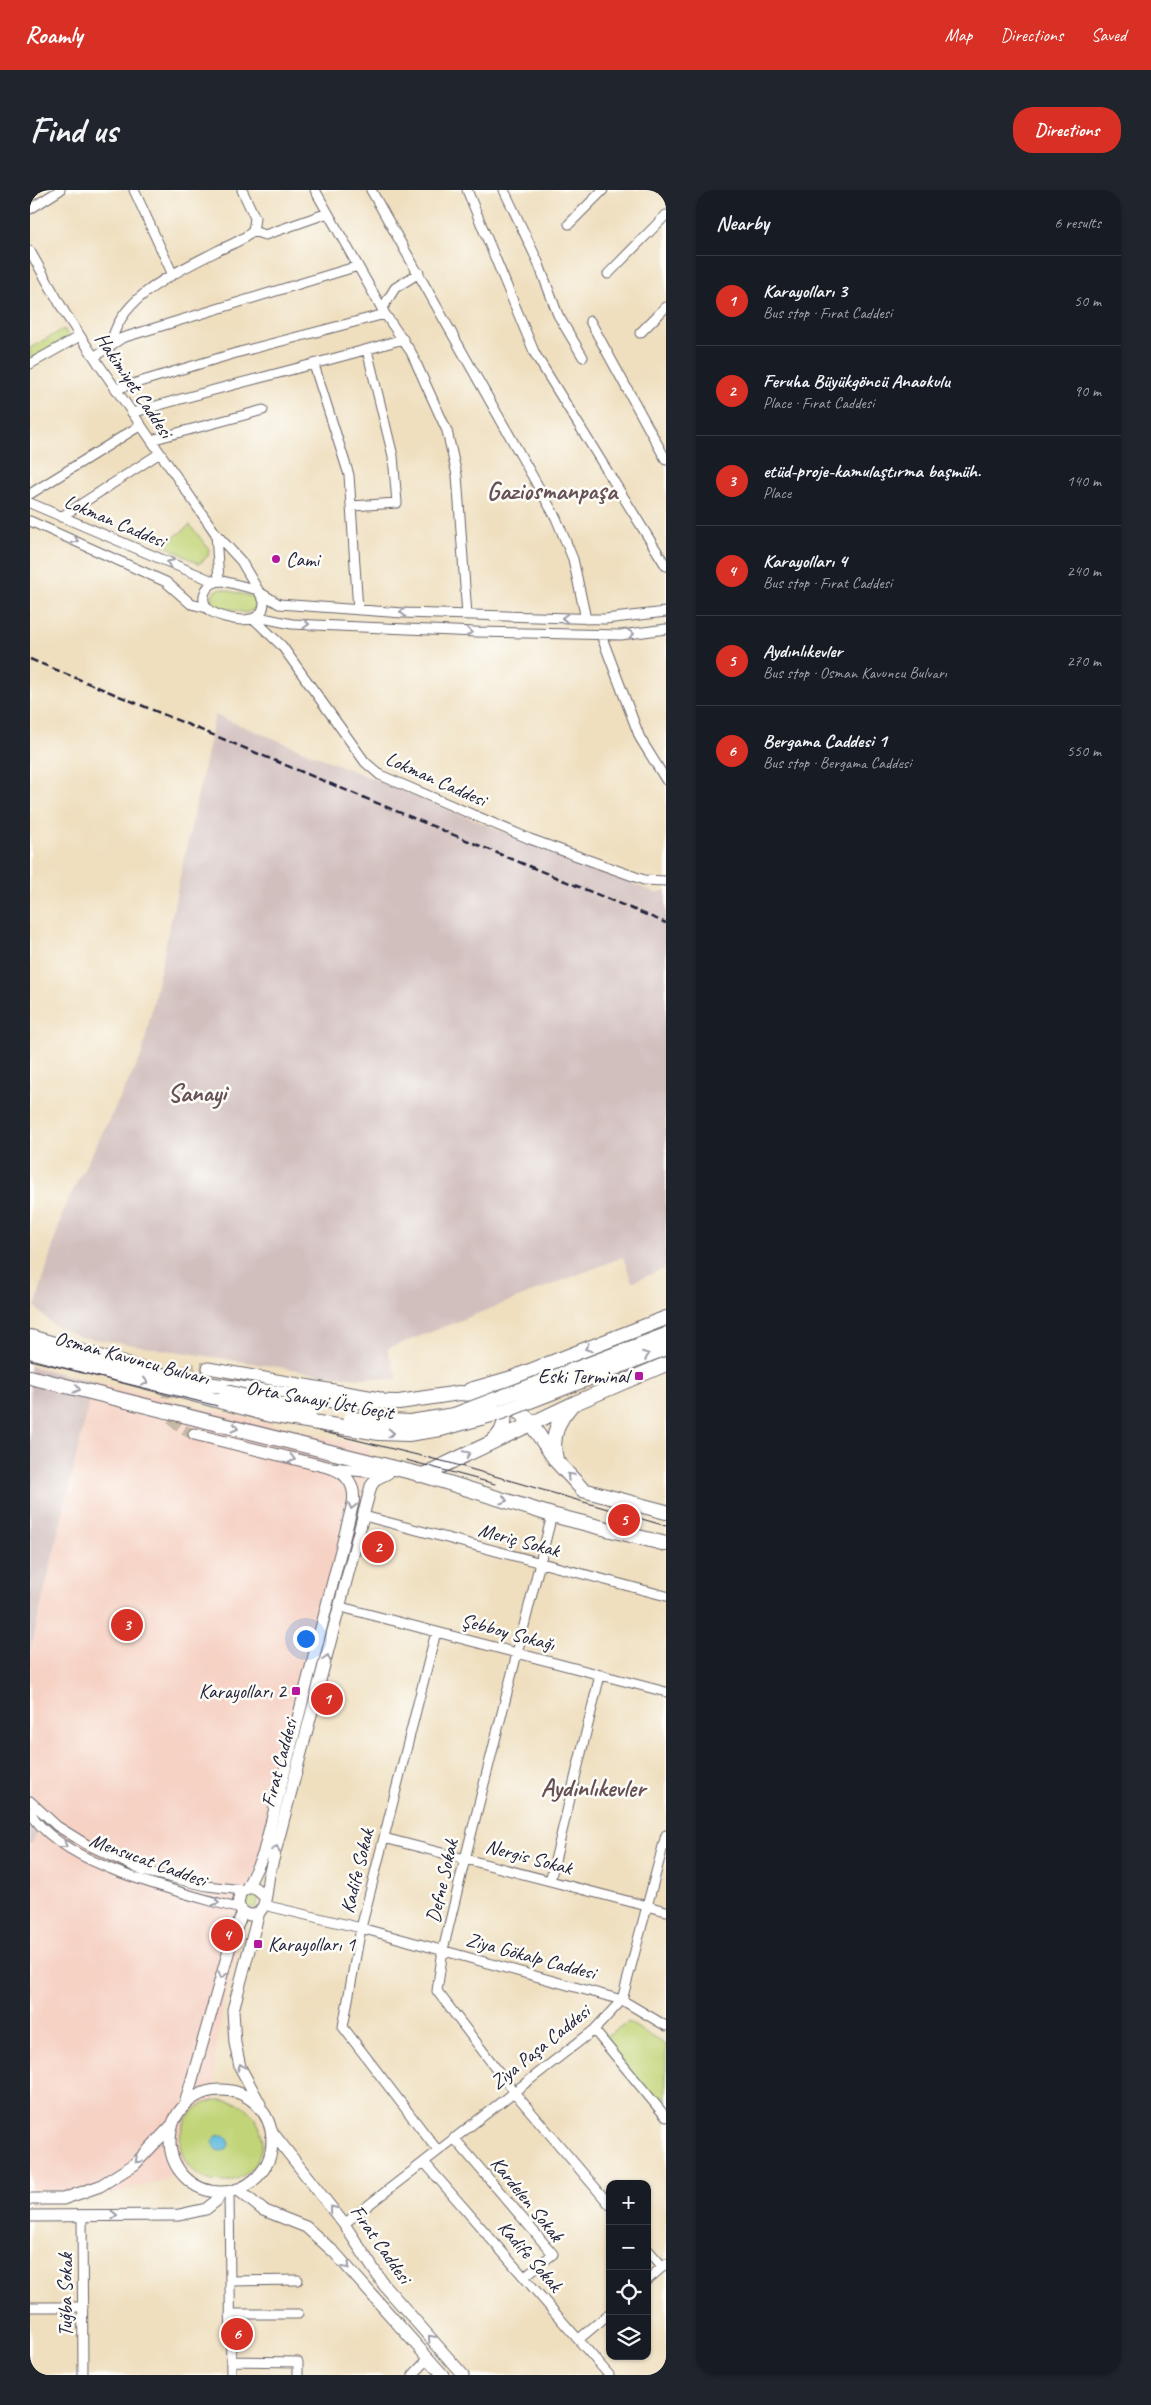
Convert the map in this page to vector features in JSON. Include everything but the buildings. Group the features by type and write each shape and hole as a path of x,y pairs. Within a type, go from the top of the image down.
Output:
{"highway":[{"path":"459,1393 536,1368 666,1318"},
{"name":"Orta Sanayi Üst Geçit","path":"225,1397 360,1420 400,1422 432,1420 473,1409 666,1335"},
{"name":"Osman Kavuncu Bulvarı","path":"30,1337 184,1381"},
{"name":"Orta Sanayi Üst Geçit","path":"225,1397 270,1415 379,1433 408,1434 440,1429 502,1412 666,1348"},
{"name":"Osman Kavuncu Bulvarı","path":"30,1351 225,1397"},
{"path":"388,1473 424,1476 575,1403 666,1364"},
{"path":"536,1368 526,1376 521,1397 525,1407 533,1412 541,1414 554,1413"},
{"path":"30,1377 424,1476 552,1515 666,1544"},
{"path":"184,1381 225,1397"},
{"path":"184,1381 337,1401 399,1402 459,1393 476,1393 496,1398 514,1408 532,1424 557,1462 584,1490 666,1512"},
{"path":"490,1444 502,1431 505,1420 503,1408 496,1398"},
{"path":"557,1462 554,1448 557,1427 564,1413 575,1403"}],"main road":[{"path":"208,1368 357,1392 399,1402"},
{"path":"194,1434 331,1468 388,1473"},
{"name":"Fırat Caddesi","path":"245,1889 263,1855 353,1503 354,1493 348,1479 341,1472 331,1468"},
{"name":"Fırat Caddesi","path":"263,2110 240,2067 235,2043 233,2010 263,1905 371,1486 379,1476 388,1473"},
{"path":"255,1888 263,1905 252,1915 242,1911 237,1901 245,1889 255,1888"},
{"path":"30,2199 63,2199 100,2186 135,2164 172,2125 185,2104 233,1936 242,1911"},
{"path":"30,2216 179,2215 206,2209 229,2191 258,2177 267,2164 272,2148 272,2132 263,2110 251,2099 229,2090 205,2092 185,2104"},
{"path":"172,2125 170,2149 180,2171 198,2186 229,2191"},
{"name":"Fırat Caddesi","path":"272,2132 344,2224 384,2285 463,2375"},
{"name":"Fırat Caddesi","path":"229,2191 263,2210 306,2226 335,2252 443,2375"}],"street":[{"path":"30,209 60,190"},
{"path":"134,190 173,274"},
{"path":"242,190 255,218 252,231"},
{"path":"315,190 428,385 452,446 457,475 467,615"},
{"path":"371,190 556,518 573,559 586,619"},
{"path":"466,190 535,354 666,566"},
{"path":"504,190 538,262 558,315 582,358"},
{"path":"569,224 603,190"},
{"path":"111,346 116,324 128,307 173,274 252,231 265,235 328,213"},
{"path":"608,274 666,215"},
{"name":"Hakimiyet Caddesi","path":"30,251 94,358 216,534 241,561 259,592"},
{"path":"94,358 122,338 358,266"},
{"path":"116,389 236,352 384,312 396,288 419,273"},
{"path":"640,333 666,307"},
{"path":"590,321 666,460"},
{"path":"30,364 80,336"},
{"path":"132,413 314,365 403,339"},
{"path":"352,506 398,503 393,456 366,350"},
{"path":"314,365 349,475 358,610"},
{"path":"151,440 263,410"},
{"path":"30,494 141,426"},
{"path":"61,517 160,453"},
{"name":"Lokman Caddesi","path":"30,503 217,582 259,592"},
{"name":"Lokman Caddesi","path":"30,521 166,582 192,604 207,608 214,614 245,621 256,618 282,646 365,762 380,775 530,839 644,880 666,881"},
{"path":"207,608 204,595 207,587 217,582 216,534"},
{"path":"259,592 279,604 358,610 586,619 624,618 666,612"},
{"path":"259,592 264,605 256,618 302,624 601,635 663,632"},
{"path":"601,635 640,738 666,780"},
{"name":"Defne Sokak","path":"552,1515 465,1859 444,1950 437,1990 514,2092 606,2200"},
{"name":"Meriç Sokak","path":"364,1516 539,1564 666,1596"},
{"name":"Şebboy Sokağı","path":"340,1607 666,1692"},
{"name":"Kadife Sokak","path":"436,1632 361,1928 343,2027 438,2151"},
{"path":"550,1881 600,1675"},
{"name":"Mensucat Caddesi","path":"30,1801 56,1826 143,1871 207,1886 245,1889"},
{"name":"Mensucat Caddesi","path":"30,1812 50,1836 76,1852 138,1879 242,1911"},
{"name":"Ziya Paşa Caddesi","path":"344,2224 594,2030 622,2000 666,1835"},
{"name":"Nergis Sokak","path":"384,1838 666,1911"},
{"name":"Ziya Gökalp Caddesi","path":"263,1905 361,1928 622,2000 666,2026"},
{"path":"594,2030 666,2117"},
{"name":"Kardelen Sokak","path":"454,2138 553,2254 525,2276"},
{"name":"Kadife Sokak","path":"424,2162 609,2375"},
{"path":"229,2191 231,2375"},
{"name":"Tuğba Sokak","path":"82,2216 83,2375"},
{"path":"651,2253 664,2265 651,2276"},
{"path":"230,2281 298,2280"},
{"path":"30,2307 83,2307"},
{"path":"230,2314 298,2314"},
{"path":"579,2339 608,2315"},
{"path":"413,2375 429,2358"},
{"path":"230,2361 298,2362 298,2375"}],"shaded area":[{"path":"215,715 656,893 666,890 666,1268 632,1282 623,1257 387,1349 398,1379 343,1377 81,1337 53,1325 35,1307 64,1208 142,1055"},
{"path":"30,1366 94,1382 30,1652"},
{"path":"94,1382 371,1448 271,1850 250,1901 225,1997 215,2058 214,2101 199,2161 164,2180 120,2192 76,2201 30,2205 30,1845 38,1833 30,1822 30,1652"},
{"path":"30,1822 38,1833 30,1845"}],"green space":[{"path":"64,329 69,337 30,359 30,348"},
{"path":"190,525 209,549 208,556 199,564 164,545"},
{"path":"222,589 253,597 256,602 255,609 246,613 215,605 212,600 213,594"},
{"path":"248,1894 254,1894 258,1901 254,1908 248,1908 244,1904 244,1898"},
{"path":"628,2022 666,2045 666,2116 603,2038"},
{"path":"221,2100 237,2103 250,2112 259,2125 262,2141 259,2157 250,2170 237,2179 221,2182 205,2179 192,2170 183,2157 180,2141 183,2125 192,2112 205,2103"}],"water":[{"path":"218,2135 224,2135 229,2140 227,2149 218,2151 213,2146 213,2140"}],"tunnel":[{"path":"194,1434 180,1427 171,1418 167,1406 168,1394 172,1383 181,1374 193,1369 208,1368"}],"tram line":[{"path":"30,1360 450,1463 666,1526"},
{"path":"406,1460 495,1484"}],"railway":[{"path":"30,659 666,923"}],"place":[{"name":"Cami","path":"276,559"},
{"name":"Eski Terminal","path":"639,1376"},
{"name":"Aydınlıkevler","path":"624,1520"},
{"name":"Feruha Büyükgöncü Anaokulu","path":"378,1547"},
{"name":"etüd-proje-kamulaştırma başmüh.","path":"127,1625"},
{"name":"Karayolları 2","path":"296,1691"},
{"name":"Karayolları 3","path":"327,1699"},
{"name":"Karayolları 4","path":"227,1935"},
{"name":"Karayolları 1","path":"258,1944"},
{"name":"Bergama Caddesi 1","path":"237,2334"}],"district":[{"name":"Gaziosmanpaşa","path":"552,491"},
{"name":"Sanayi","path":"197,1093"},
{"name":"Aydınlıkevler","path":"593,1788"}]}
